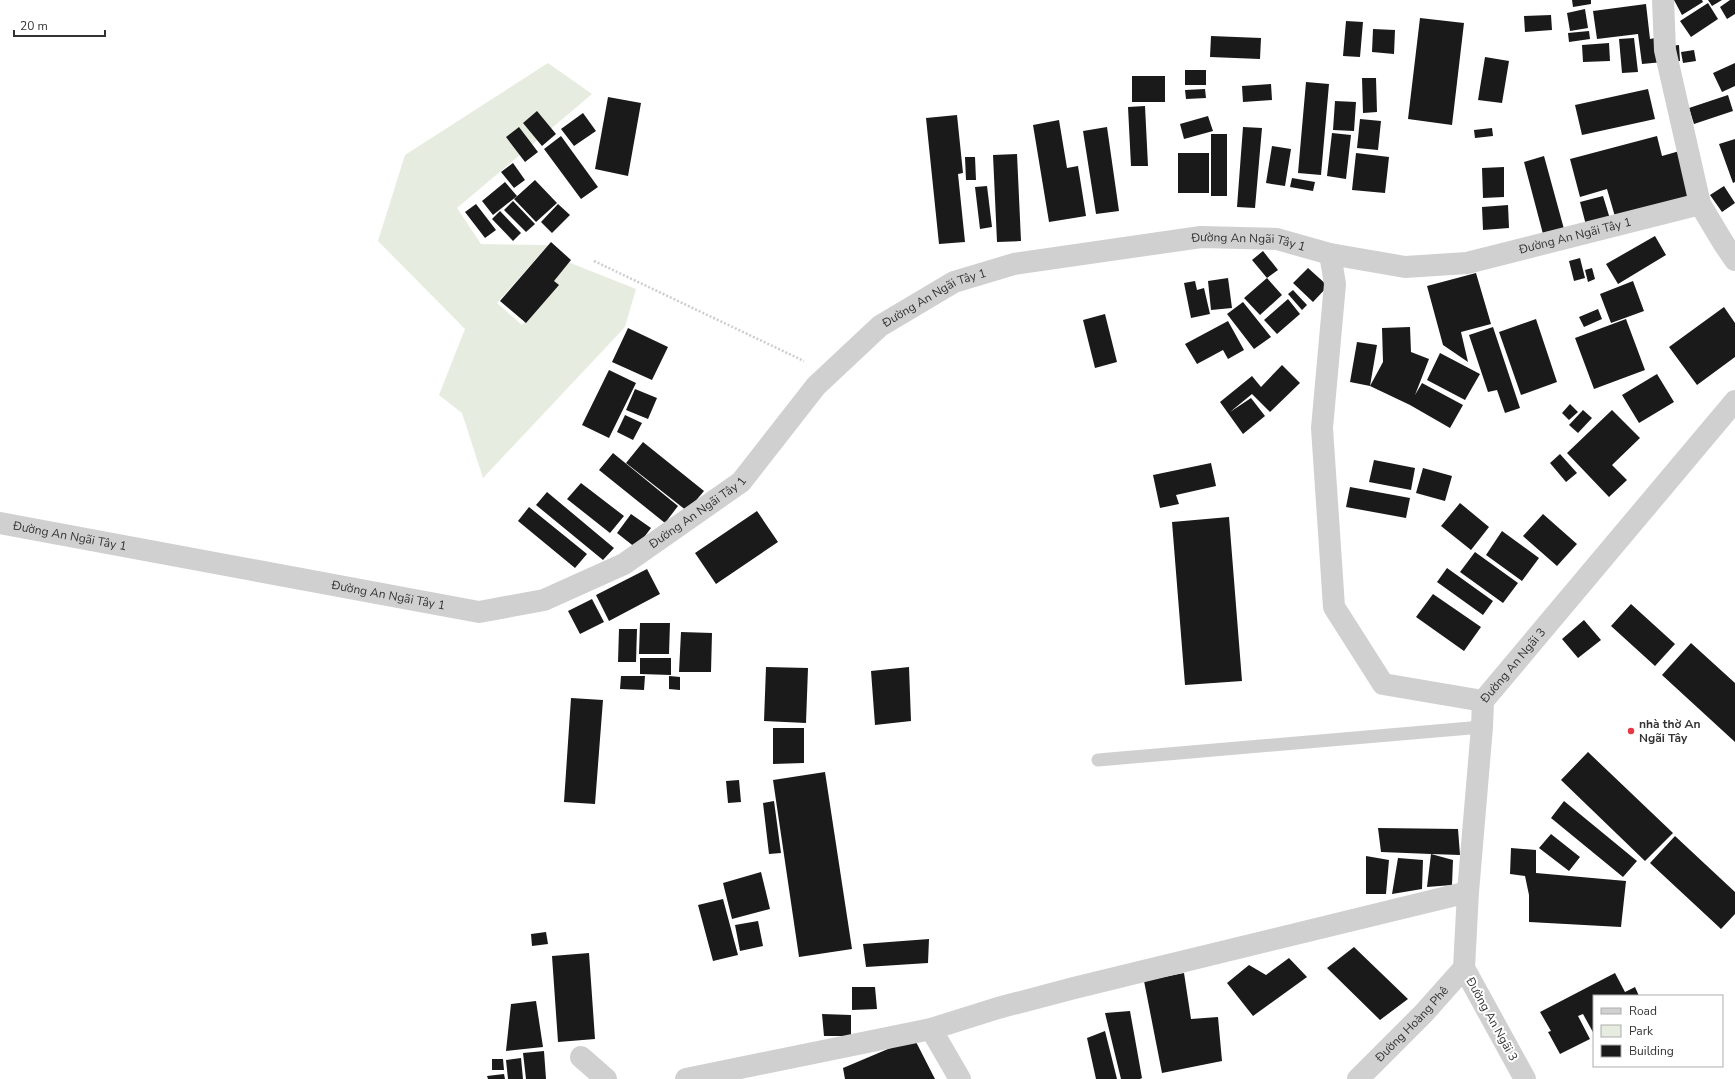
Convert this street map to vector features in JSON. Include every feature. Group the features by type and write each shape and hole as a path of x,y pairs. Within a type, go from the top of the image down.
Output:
{"street":[{"path":"1663,0 1665,50 1700,204 1735,260"},
{"name":"Đường An Ngãi Tây 1","path":"0,523 479,612 486,611 544,600 624,564 741,482 816,386 880,326 954,282 1014,264 1202,237 1277,239 1330,254 1405,267 1467,264 1700,204"},
{"path":"1330,254 1335,284 1322,428 1334,607 1383,684 1483,701"},
{"name":"Đường An Ngãi 3","path":"1525,1079 1464,968 1468,892 1483,701 1735,401"},
{"path":"686,1079 931,1029 998,1008 1074,988 1468,892"},
{"name":"Đường Hoàng Phê","path":"1358,1079 1423,1014 1464,968"},
{"path":"931,1029 960,1079"},
{"path":"581,1057 606,1079"}],"lane":[{"path":"1098,760 1482,727"}],"path":[{"path":"594,262 830,373"}],"green space":[{"path":"548,63 592,94 457,208 481,244 548,245 497,303 522,325 568,262 636,289 625,327 483,478 462,413 439,395 465,329 378,241 405,155"}],"building":[{"path":"1572,0 1591,0 1591,4 1573,7"},
{"path":"1674,0 1702,0 1703,2 1682,15"},
{"path":"1708,0 1722,0 1712,6"},
{"path":"1730,0 1735,0 1735,14 1727,19 1720,7"},
{"path":"1708,3 1718,19 1691,37 1680,21"},
{"path":"1646,4 1650,39 1660,37 1663,62 1642,64 1638,34 1597,39 1593,11"},
{"path":"1585,9 1588,28 1570,31 1567,13"},
{"path":"1551,15 1552,30 1525,32 1524,16"},
{"path":"1420,18 1464,23 1452,125 1408,119"},
{"path":"1346,21 1363,22 1360,57 1343,56"},
{"path":"1373,29 1395,30 1394,54 1372,52"},
{"path":"1589,31 1590,39 1569,42 1568,33"},
{"path":"1211,36 1261,38 1260,59 1210,57"},
{"path":"1634,38 1638,72 1622,73 1619,39"},
{"path":"1609,43 1610,61 1583,62 1582,45"},
{"path":"1679,45 1680,61 1670,62 1669,46"},
{"path":"1694,50 1696,61 1683,63 1681,52"},
{"path":"1485,57 1509,61 1502,103 1478,100"},
{"path":"1735,63 1735,86 1722,92 1713,73"},
{"path":"1185,70 1206,70 1206,85 1185,85"},
{"path":"1132,76 1165,76 1165,102 1132,102"},
{"path":"1362,78 1376,78 1377,112 1363,113"},
{"path":"1306,82 1329,84 1321,175 1298,173"},
{"path":"1271,84 1272,100 1243,102 1242,86"},
{"path":"1205,89 1206,98 1186,99 1185,90"},
{"path":"1648,89 1655,119 1582,135 1575,105"},
{"path":"1728,95 1733,111 1694,124 1689,108"},
{"path":"608,97 641,103 628,176 595,169"},
{"path":"1335,101 1356,102 1354,131 1333,130"},
{"path":"1145,106 1148,166 1131,166 1128,107"},
{"path":"537,111 556,134 542,146 523,123"},
{"path":"583,113 596,131 574,146 561,129"},
{"path":"957,115 963,173 958,174 965,242 939,244 926,118"},
{"path":"1208,116 1213,131 1184,139 1180,124"},
{"path":"1360,119 1381,121 1378,150 1357,148"},
{"path":"1059,120 1067,168 1078,166 1086,216 1049,222 1033,125"},
{"path":"519,127 538,152 525,162 506,137"},
{"path":"1107,127 1119,211 1096,214 1083,131"},
{"path":"1243,127 1262,128 1255,208 1237,207"},
{"path":"1492,128 1493,136 1475,138 1474,130"},
{"path":"1332,133 1351,135 1346,179 1327,176"},
{"path":"1211,134 1227,134 1227,196 1211,196"},
{"path":"561,136 598,187 581,199 544,149"},
{"path":"1657,136 1662,156 1683,150 1696,198 1616,220 1607,189 1580,197 1570,159"},
{"path":"1735,139 1735,182 1733,183 1719,144"},
{"path":"1272,146 1291,149 1285,186 1266,183"},
{"path":"1178,153 1209,153 1209,193 1178,193"},
{"path":"1356,153 1389,157 1385,193 1352,190"},
{"path":"1017,154 1021,241 997,242 993,155"},
{"path":"1544,156 1564,229 1543,234 1524,162"},
{"path":"965,157 975,157 976,180 966,180"},
{"path":"513,163 525,180 514,188 501,172"},
{"path":"1504,167 1504,197 1483,198 1482,168"},
{"path":"1292,178 1315,182 1313,191 1290,187"},
{"path":"535,180 557,203 536,222 514,199"},
{"path":"505,182 517,196 493,215 482,201"},
{"path":"987,186 992,227 980,229 975,187"},
{"path":"1724,186 1735,203 1722,212 1710,195"},
{"path":"1603,196 1611,222 1587,229 1580,202"},
{"path":"513,201 535,224 526,232 504,210"},
{"path":"476,204 496,230 485,238 465,212"},
{"path":"558,204 570,215 552,233 541,222"},
{"path":"1508,205 1509,228 1483,230 1482,207"},
{"path":"500,211 521,233 513,241 492,219"},
{"path":"1655,236 1666,255 1618,284 1606,264"},
{"path":"551,242 571,260 554,281 559,285 526,323 500,301"},
{"path":"1263,251 1278,270 1267,278 1252,260"},
{"path":"1580,258 1585,278 1574,281 1569,261"},
{"path":"1308,268 1328,286 1313,302 1293,283"},
{"path":"1592,268 1595,279 1588,282 1585,270"},
{"path":"1476,273 1491,324 1461,332 1468,362 1443,345 1427,286"},
{"path":"1228,278 1232,308 1211,310 1208,281"},
{"path":"1267,278 1282,295 1260,315 1244,298"},
{"path":"1195,281 1197,290 1204,288 1210,314 1191,318 1184,283"},
{"path":"1633,281 1644,311 1611,323 1600,294"},
{"path":"1293,290 1307,305 1302,310 1288,294"},
{"path":"1288,299 1300,314 1277,334 1264,320"},
{"path":"1243,302 1271,337 1254,349 1227,314"},
{"path":"1724,307 1735,323 1735,357 1697,385 1669,347"},
{"path":"1598,309 1602,319 1584,327 1579,317"},
{"path":"1105,314 1117,362 1095,368 1083,320"},
{"path":"1536,319 1557,382 1521,395 1499,332"},
{"path":"1626,319 1645,370 1594,389 1575,338"},
{"path":"1228,321 1244,350 1228,359 1223,350 1197,364 1185,344"},
{"path":"1410,327 1411,352 1429,359 1415,395 1422,383 1463,405 1450,428 1410,405 1370,386 1383,362 1382,328"},
{"path":"1493,327 1520,408 1505,413 1497,390 1488,392 1469,335"},
{"path":"628,328 668,347 652,380 612,362"},
{"path":"1357,342 1377,345 1370,386 1350,382"},
{"path":"1440,353 1480,374 1465,400 1427,380"},
{"path":"1282,365 1300,383 1270,412 1252,394 1230,412 1251,398 1265,416 1243,434 1220,402 1252,376 1261,387"},
{"path":"609,370 636,383 609,438 582,425"},
{"path":"1657,374 1674,402 1639,423 1622,395"},
{"path":"635,389 657,398 648,419 626,410"},
{"path":"1570,404 1578,412 1569,420 1562,413"},
{"path":"1583,410 1592,418 1578,433 1569,425"},
{"path":"1612,410 1640,438 1612,465 1627,480 1609,497 1567,453"},
{"path":"625,415 642,423 633,440 617,432"},
{"path":"643,442 704,491 687,511 626,463"},
{"path":"613,453 678,506 665,523 599,470"},
{"path":"1560,454 1577,473 1566,482 1550,463"},
{"path":"1374,460 1415,468 1411,490 1369,482"},
{"path":"1211,463 1216,486 1176,495 1179,504 1160,508 1153,475"},
{"path":"1423,468 1452,476 1445,501 1416,493"},
{"path":"581,483 624,516 610,533 567,499"},
{"path":"1350,487 1410,498 1406,518 1346,507"},
{"path":"547,492 614,548 603,560 536,505"},
{"path":"1460,503 1489,527 1471,550 1441,526"},
{"path":"529,507 587,554 575,568 518,521"},
{"path":"757,511 778,542 716,584 695,553"},
{"path":"631,514 651,528 636,548 617,533"},
{"path":"1543,514 1577,544 1557,566 1523,536"},
{"path":"1229,517 1242,681 1185,685 1172,522"},
{"path":"1502,531 1539,558 1522,581 1486,555"},
{"path":"1475,552 1518,583 1503,603 1460,572"},
{"path":"1447,568 1493,601 1483,615 1437,582"},
{"path":"647,569 660,594 609,621 596,595"},
{"path":"1433,594 1481,627 1464,651 1416,617"},
{"path":"592,599 604,622 580,634 568,611"},
{"path":"1631,604 1675,644 1655,666 1611,626"},
{"path":"1584,620 1601,640 1578,658 1562,639"},
{"path":"640,623 670,623 669,654 639,654"},
{"path":"619,629 637,629 636,662 618,662"},
{"path":"681,632 712,633 711,672 679,672"},
{"path":"1691,643 1735,683 1735,742 1662,675"},
{"path":"640,658 671,658 671,675 640,674"},
{"path":"766,667 808,668 806,723 764,721"},
{"path":"909,667 911,721 875,725 871,671"},
{"path":"621,676 645,676 644,690 620,689"},
{"path":"669,676 680,677 680,690 669,689"},
{"path":"571,698 603,700 595,804 564,802"},
{"path":"773,728 804,728 804,763 773,764"},
{"path":"1588,752 1673,833 1645,861 1561,780"},
{"path":"825,772 852,949 799,957 773,780"},
{"path":"739,780 741,802 728,803 726,781"},
{"path":"774,801 781,853 769,854 763,803"},
{"path":"1564,801 1637,861 1623,877 1551,818"},
{"path":"1378,828 1458,829 1460,855 1381,852"},
{"path":"1551,834 1580,857 1569,871 1539,848"},
{"path":"1675,836 1735,892 1735,914 1721,929 1650,863"},
{"path":"1511,848 1536,850 1536,873 1626,881 1621,927 1529,922 1529,895 1525,876 1510,874"},
{"path":"1431,854 1453,860 1452,885 1427,887"},
{"path":"1366,856 1389,860 1386,894 1366,894"},
{"path":"1398,858 1423,860 1422,889 1392,894"},
{"path":"761,872 770,909 732,919 723,883"},
{"path":"723,899 738,955 713,961 698,905"},
{"path":"758,921 763,946 740,951 735,925"},
{"path":"546,932 548,944 532,946 531,934"},
{"path":"929,939 928,963 866,967 863,944"},
{"path":"1354,947 1408,999 1380,1020 1327,968"},
{"path":"589,953 595,1039 558,1042 552,956"},
{"path":"1289,958 1307,977 1253,1016 1227,983 1249,965 1266,975"},
{"path":"1184,973 1191,1019 1218,1017 1222,1061 1162,1073 1144,981"},
{"path":"1615,973 1625,992 1635,987 1639,995 1593,995 1593,1032 1583,1014 1578,1016 1590,1039 1560,1054 1548,1032 1551,1031 1540,1012"},
{"path":"852,987 875,987 877,1009 852,1010"},
{"path":"536,1001 543,1047 506,1051 511,1004"},
{"path":"1130,1011 1142,1078 1140,1079 1121,1079 1105,1013"},
{"path":"822,1014 851,1015 851,1036 824,1036"},
{"path":"1105,1031 1117,1079 1096,1079 1087,1038"},
{"path":"914,1038 935,1079 845,1079 843,1068"},
{"path":"544,1051 546,1079 526,1079 523,1053"},
{"path":"521,1058 523,1079 508,1079 506,1060"},
{"path":"492,1059 503,1059 504,1070 492,1070"},
{"path":"504,1074 505,1079 488,1079 487,1076"}],"place":[{"name":"nhà thờ An Ngãi Tây","path":"1631,731"}]}
